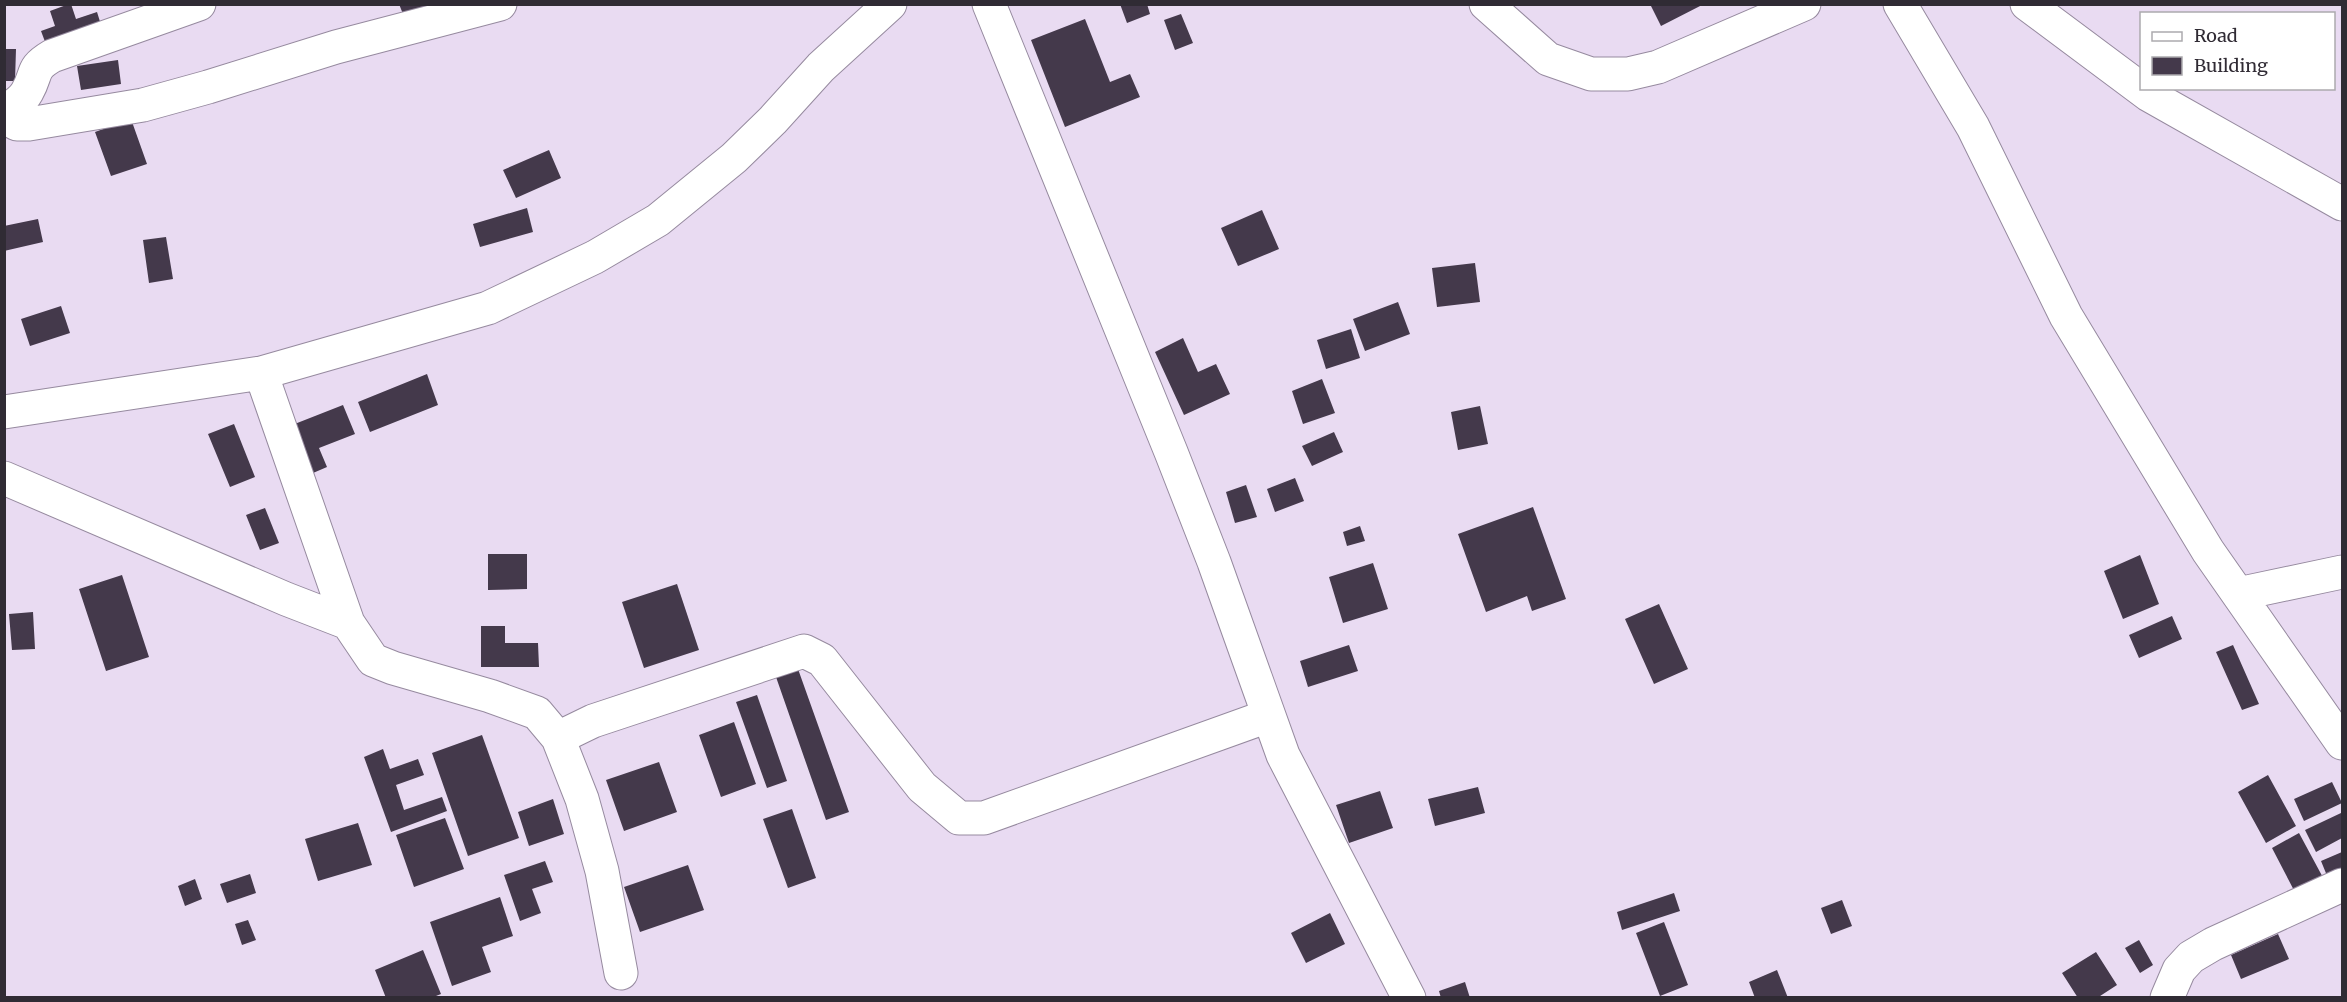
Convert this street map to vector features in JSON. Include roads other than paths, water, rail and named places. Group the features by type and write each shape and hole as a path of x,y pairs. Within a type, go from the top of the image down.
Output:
{"street":[{"path":"4,112 27,93 37,65 52,56 200,4"},
{"path":"4,117 17,124 29,124 143,105 336,47 500,4"},
{"path":"4,412 261,373 488,308 595,257 658,220 734,158 773,120 821,67 890,4"},
{"path":"989,4 1172,452 1283,755 1409,998"},
{"path":"1486,4 1548,58 1592,74 1628,74 1658,67 1804,4"},
{"path":"1900,4 1972,127 2066,316 2208,551 2343,743"},
{"path":"2027,4 2140,88"},
{"path":"2142,90 2343,204"},
{"path":"261,373 348,622 373,660 537,713 558,738 582,799 602,871 621,973"},
{"path":"4,477 286,599 348,622"},
{"path":"2238,594 2343,572"},
{"path":"558,738 592,721 804,651 822,660 922,787 959,818 984,818 1268,716"},
{"path":"2167,998 2179,970 2191,957 2213,944 2343,885"}]}
